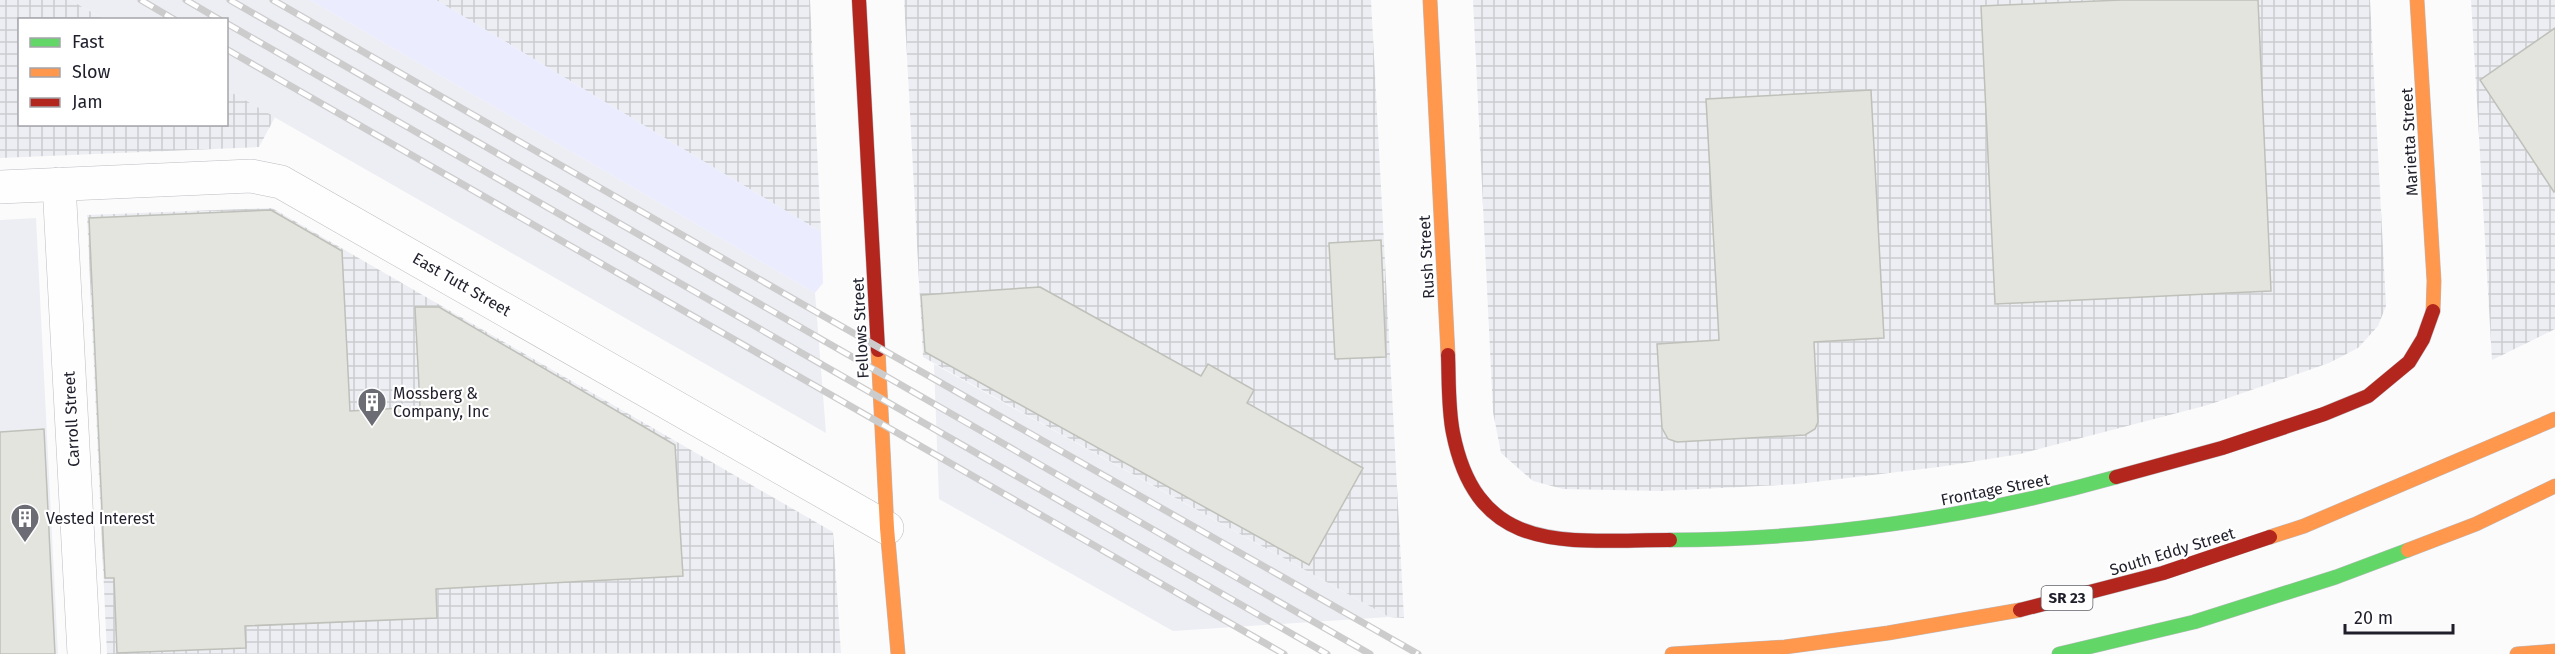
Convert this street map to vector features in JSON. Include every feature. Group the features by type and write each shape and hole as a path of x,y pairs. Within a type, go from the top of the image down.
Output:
{"street":[{"name":"Fellows Street","path":"859,0 887,528 898,654"},
{"name":"Rush Street","path":"1430,0 1452,430 1461,467 1483,505"},
{"name":"Marietta Street","path":"2417,0 2434,281"},
{"name":"East Tutt Street","path":"0,187 251,176 281,182 887,528"},
{"name":"Carroll Street","path":"59,184 84,654"},
{"name":"Frontage Street","path":"1483,505 1510,526 1539,537 1579,540 1694,540 1804,534 1975,512 2063,492 2222,448 2324,414 2368,396 2409,362 2423,339 2433,310 2434,281"},
{"name":"South Eddy Street","path":"1672,654 1785,647 1888,633 2025,609 2163,573 2304,526 2555,419"},
{"path":"2058,654 2194,622 2336,577 2476,524 2555,486"},
{"path":"2517,654 2555,651"}],"shaded area":[{"path":"0,0 70,0 102,18 18,18 18,126 228,126 228,91 275,117 259,147 0,158"},
{"path":"70,0 310,0 815,293 826,433 228,91 228,18 102,18"},
{"path":"310,0 436,0 821,232 823,283 815,293"},
{"path":"436,0 810,0 821,232"},
{"path":"904,0 1371,0 1404,618 1389,617 923,357"},
{"path":"1473,0 2370,0 2386,306 2378,326 2358,348 2329,363 2208,405 2020,454 1939,467 1798,484 1661,491 1563,489 1533,481 1501,453 1493,412"},
{"path":"2471,0 2555,0 2555,329 2492,360"},
{"name":"Mossberg & Company, Inc","path":"272,208 833,532 841,653 107,654 87,215"},
{"path":"36,218 58,654 0,654 0,220"},
{"path":"934,364 1389,617 1173,631 939,499"}],"building":[{"path":"2121,0 2258,0 2271,291 1995,304 1981,6"},
{"path":"2555,28 2555,191 2554,192 2480,80"},
{"path":"1871,90 1884,338 1814,342 1818,422 1815,429 1805,435 1677,442 1668,439 1662,428 1657,344 1719,340 1706,99"},
{"name":"Mossberg & Company, Inc","path":"271,210 342,251 350,411 420,407 415,307 439,307 675,445 683,576 436,589 437,618 245,626 246,648 117,653 114,578 105,578 89,218"},
{"path":"1381,240 1386,357 1335,359 1329,243"},
{"path":"1040,287 1201,376 1208,364 1254,390 1247,403 1363,468 1309,565 925,352 921,295"},
{"name":"Vested Interest","path":"44,429 55,654 0,654 0,432"}],"railway":[{"path":"141,0 172,18"},
{"path":"186,0 217,18"},
{"path":"230,0 1370,654"},
{"path":"273,0 1418,654"},
{"path":"228,24 1327,654"},
{"path":"228,50 1284,654"}],"traffic: fast":[{"path":"1670,540 1782,536 1895,524 2007,504 2116,477"},
{"path":"2059,654 2194,622 2336,577 2408,550"}],"traffic: slow":[{"path":"1430,0 1448,355"},
{"path":"2417,0 2434,281 2433,311"},
{"path":"878,350 887,528 898,654"},
{"path":"2270,537 2304,526 2555,419"},
{"path":"2408,550 2476,524 2555,486"},
{"path":"1672,654 1785,647 1888,633 2020,610"},
{"path":"2517,654 2555,651"}],"traffic: jam":[{"path":"859,0 878,350"},
{"path":"2116,477 2222,448 2324,414 2368,396 2409,362 2423,339 2433,311"},
{"path":"1448,355 1451,423 1465,473 1483,502 1506,522 1533,533 1564,539 1670,540"},
{"path":"2020,610 2163,573 2270,537"}],"place":[{"name":"Mossberg & Company, Inc","path":"372,428"},
{"name":"Vested Interest","path":"25,544"}]}
